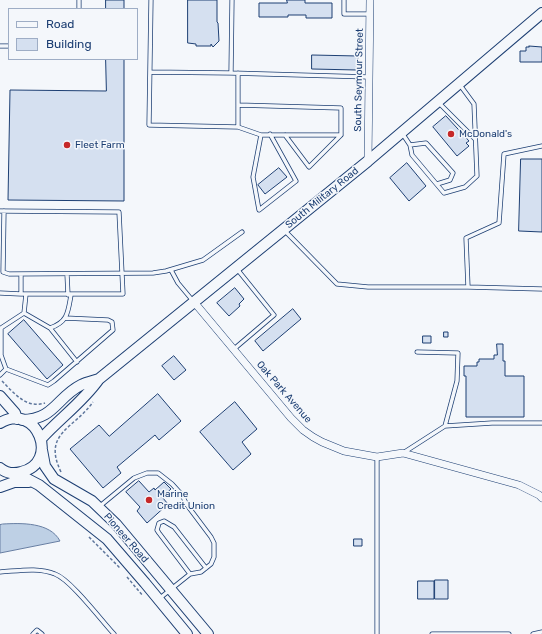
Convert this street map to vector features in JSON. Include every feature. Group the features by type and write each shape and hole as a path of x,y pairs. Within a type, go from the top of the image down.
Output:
{"main road":[{"name":"South Military Road","path":"41,439 92,390 99,379 368,161 542,13"},
{"name":"South Military Road","path":"0,423 9,419 30,420 43,416 80,385 99,379"},
{"path":"0,396 20,419 34,427 41,439"},
{"name":"Pioneer Road","path":"41,439 44,466 54,479 99,507 116,524 208,634"},
{"path":"0,474 25,471 33,466 39,459 42,450"},
{"name":"Pioneer Road","path":"0,468 38,485 107,539 187,634"},
{"path":"0,487 11,482 19,481 27,481 38,485"}],"street":[{"name":"South Seymour Street","path":"368,161 370,0"},
{"name":"Oak Park Avenue","path":"194,302 291,418 308,434 334,447 351,453 377,457 402,453 519,485 542,498"}],"lane":[{"path":"151,0 149,125 238,127 261,135 342,135"},
{"path":"231,73 232,0"},
{"path":"344,0 344,14 370,14"},
{"path":"150,72 369,76"},
{"path":"238,73 238,127"},
{"path":"401,132 410,145 412,155 444,193 465,187 477,176 474,104 459,83"},
{"path":"438,101 476,139"},
{"path":"238,105 341,108 342,135 309,167 285,135"},
{"path":"261,135 253,177 259,210 296,181 270,134"},
{"path":"410,145 426,143 454,174 450,180 437,184"},
{"path":"468,287 466,238 499,223 504,154 542,146"},
{"path":"0,293 70,295 123,294 122,273 119,212 2,211 3,272 10,274 67,274 122,273 152,273 171,270 203,260 242,232"},
{"path":"284,229 337,284 368,287 542,289"},
{"path":"233,349 274,315 236,268"},
{"path":"171,270 178,283 194,302"},
{"path":"22,274 22,294"},
{"path":"50,328 58,325 66,318 70,295 67,274"},
{"path":"24,313 26,294"},
{"path":"24,313 1,328 1,355 6,369 48,385 109,335 113,330 112,322 108,320 66,318"},
{"path":"24,313 50,328 77,362"},
{"path":"417,352 458,353 457,380 445,426"},
{"path":"0,375 6,369"},
{"path":"402,453 445,426 492,423 542,423"},
{"path":"377,457 377,634"},
{"path":"99,507 134,478 146,473 162,475 182,495 187,505 212,537 214,543 213,561 201,572 190,574 159,599"},
{"path":"190,574 159,534 157,530 159,523 164,521 174,527 206,568"},
{"path":"0,572 36,570 49,572 58,576 70,585 114,634"},
{"path":"33,634 37,630 42,634"},
{"path":"533,634 542,632"},
{"path":"432,634 509,634"}],"path":[{"path":"0,379 22,400 38,405 48,401"},
{"path":"58,465 55,458 56,442 59,437 88,409"},
{"path":"87,535 120,569"},
{"path":"126,576 146,600"}],"water":[{"path":"26,524 42,527 49,530 60,541 0,553 0,525"}],"building":[{"path":"106,0 124,0 124,8 106,8"},
{"path":"188,0 217,0 219,41 213,47 211,44 211,46 196,46 196,44 188,43"},
{"path":"287,0 305,0 305,3 332,3 332,18 306,18 306,15 288,15 288,17 259,17 259,3 287,3"},
{"path":"526,47 542,47 542,62 520,62 520,51 526,51"},
{"path":"312,55 358,56 357,70 312,69"},
{"name":"Fleet Farm","path":"106,60 124,60 124,201 8,200 10,90 106,91"},
{"name":"McDonald's","path":"446,116 469,141 466,143 469,146 457,156 433,127"},
{"path":"521,159 542,159 542,232 519,231"},
{"path":"407,163 426,186 409,201 390,178"},
{"path":"279,168 287,177 265,194 258,185"},
{"path":"235,288 244,299 239,304 240,306 229,316 217,303"},
{"path":"293,309 301,319 263,351 255,341"},
{"path":"24,320 63,365 47,379 8,334"},
{"path":"444,332 448,332 448,337 444,337"},
{"path":"423,336 431,336 431,343 423,343"},
{"path":"497,344 503,344 505,376 524,376 524,417 466,417 466,376 464,376 464,366 477,366 479,359 494,359 494,355 497,355"},
{"path":"174,356 186,370 174,380 162,366"},
{"path":"158,394 181,421 159,440 155,435 117,467 121,473 103,488 70,449 99,425 109,436"},
{"path":"235,402 257,429 242,442 251,454 233,470 200,432"},
{"name":"Marine Credit Union","path":"139,481 149,492 154,488 155,490 164,482 171,489 162,497 168,504 147,523 137,511 140,507 126,492"},
{"path":"354,539 362,539 362,546 354,546"},
{"path":"435,580 448,580 448,599 435,599"},
{"path":"418,581 434,581 434,599 418,599"}],"place":[{"name":"McDonald's","path":"451,134"},
{"name":"Fleet Farm","path":"67,145"},
{"name":"Marine Credit Union","path":"149,500"}]}
